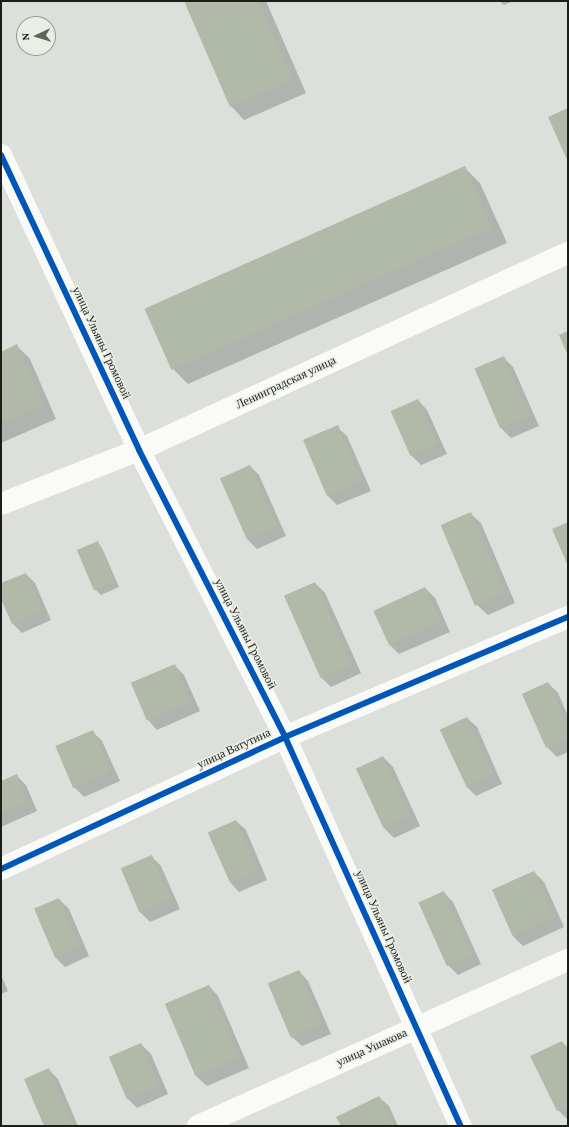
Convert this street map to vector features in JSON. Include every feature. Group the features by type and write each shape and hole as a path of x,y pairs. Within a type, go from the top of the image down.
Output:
{"street":[{"name":"улица Ульяны Громовой","path":"1,155 139,450 285,737 461,1126"},
{"name":"Ленинградская улица","path":"1,504 139,450 568,252"},
{"name":"улица Ватутина","path":"1,869 285,737 568,617"},
{"name":"улица Ушакова","path":"198,1126 568,960"}],"building":[{"path":"184,1 259,1 293,80 230,107"},
{"path":"568,108 568,162 548,117"},
{"path":"465,166 492,227 172,370 144,309"},
{"path":"568,331 568,356 559,335"},
{"path":"17,344 44,405 1,424 1,352"},
{"path":"504,356 529,416 500,428 475,369"},
{"path":"418,399 438,444 411,456 391,411"},
{"path":"338,425 362,481 327,496 303,440"},
{"path":"250,465 277,526 247,540 220,478"},
{"path":"471,512 505,593 475,606 441,525"},
{"path":"568,522 568,566 552,529"},
{"path":"98,541 115,582 94,590 77,550"},
{"path":"26,573 42,611 12,624 1,599 1,583"},
{"path":"315,582 352,664 321,678 284,596"},
{"path":"425,587 441,621 389,646 373,611"},
{"path":"175,664 191,702 147,720 131,683"},
{"path":"548,682 568,726 568,738 546,748 522,694"},
{"path":"467,717 494,774 466,787 440,730"},
{"path":"93,730 111,772 73,788 55,746"},
{"path":"383,756 411,816 384,828 356,769"},
{"path":"17,774 28,802 1,814 1,781"},
{"path":"236,820 258,870 230,883 208,833"},
{"path":"152,855 171,899 139,912 121,868"},
{"path":"534,871 555,918 513,936 492,890"},
{"path":"444,891 472,955 447,966 418,902"},
{"path":"59,898 80,947 55,957 34,909"},
{"path":"299,970 322,1024 291,1038 268,983"},
{"path":"209,985 240,1058 196,1076 165,1004"},
{"path":"562,1041 568,1053 568,1105 557,1111 530,1056"},
{"path":"141,1043 159,1085 127,1099 109,1057"},
{"path":"49,1068 74,1126 44,1126 24,1079"},
{"path":"379,1096 394,1126 341,1126 336,1117"}],"cycle path":[{"path":"1,155 139,450 285,737 461,1126"},
{"path":"1,869 285,737 568,617"}]}
